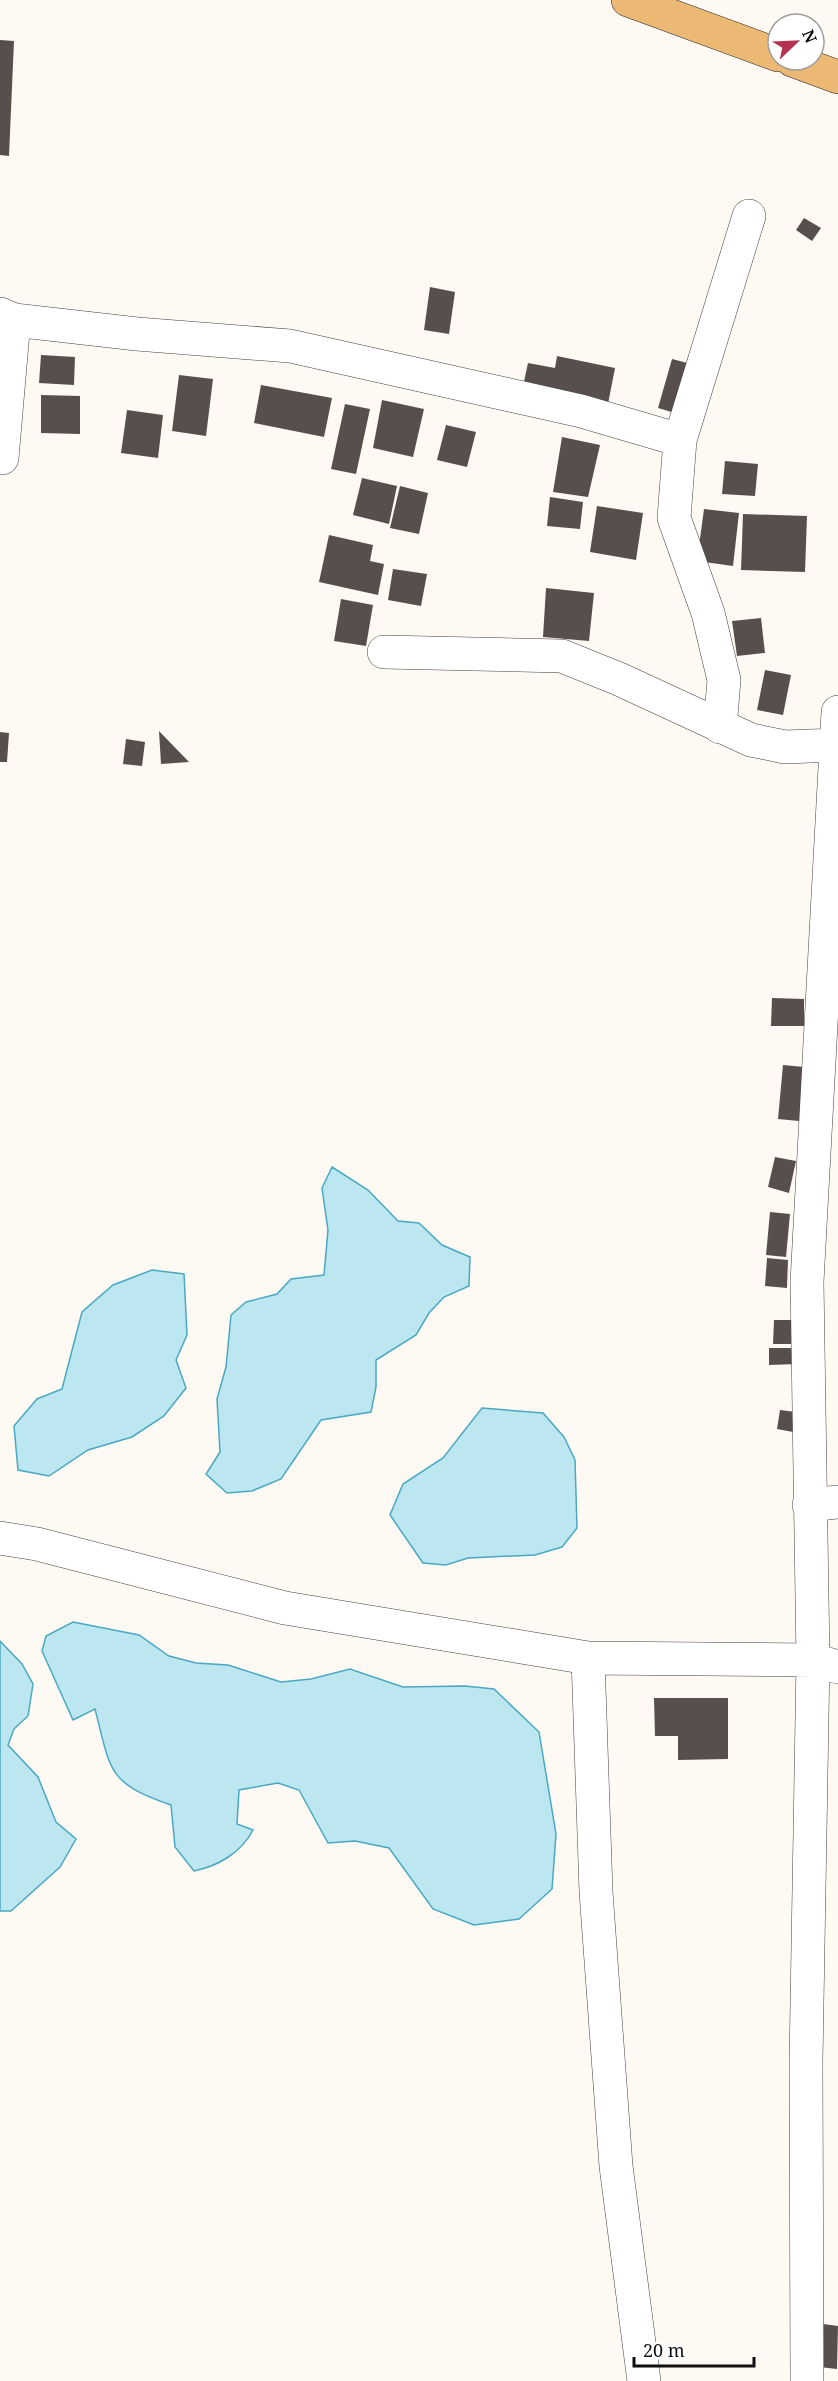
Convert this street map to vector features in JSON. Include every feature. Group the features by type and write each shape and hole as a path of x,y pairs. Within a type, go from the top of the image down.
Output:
{"main road":[{"path":"628,0 766,51"}],"street":[{"path":"720,727 724,680 708,613 674,518 680,440 749,216"},
{"path":"2,458 7,317 137,334 290,346 581,411 680,440"},
{"path":"384,652 562,656 619,679 751,740 785,747 835,745"},
{"path":"807,2381 806,2061 826,1664 824,1503 807,1282 830,1029 835,745 838,712"},
{"path":"0,1538 37,1544 285,1608 588,1658 826,1664"},
{"path":"588,1658 596,1892 616,2166 644,2381"}],"water":[{"path":"332,1167 368,1190 398,1221 419,1223 442,1245 470,1257 469,1286 444,1297 429,1313 416,1335 376,1360 376,1387 371,1412 321,1420 281,1479 252,1491 227,1493 206,1474 220,1452 217,1399 226,1367 231,1315 246,1302 277,1294 291,1279 324,1275 328,1230 322,1188"},
{"path":"152,1270 184,1274 187,1335 176,1360 186,1388 164,1416 132,1437 88,1450 49,1476 18,1470 14,1426 37,1399 62,1389 82,1312 113,1285"},
{"path":"482,1408 543,1413 564,1437 575,1460 577,1528 562,1547 535,1555 468,1558 446,1565 423,1563 390,1515 403,1484 443,1458"},
{"path":"73,1622 139,1635 169,1656 196,1663 228,1665 281,1682 311,1679 350,1669 403,1687 465,1686 494,1689 539,1732 556,1834 552,1889 519,1919 474,1925 433,1909 389,1848 355,1841 328,1843 299,1790 278,1783 239,1790 237,1824 253,1830 242,1845 228,1857 212,1866 194,1871 175,1847 171,1805 134,1789 115,1772 109,1761 95,1709 73,1720 42,1651 46,1636"},
{"path":"0,1641 22,1664 33,1684 28,1716 14,1729 8,1745 38,1777 56,1822 76,1839 60,1867 11,1911 0,1911"}],"building":[{"path":"0,40 14,41 9,156 0,155"},
{"path":"804,218 821,228 812,241 796,230"},
{"path":"430,287 455,292 449,334 424,330"},
{"path":"41,355 75,357 74,385 39,383"},
{"path":"557,356 615,368 607,409 522,391 528,363 555,368"},
{"path":"672,359 699,366 685,416 658,408"},
{"path":"179,375 213,379 206,436 172,431"},
{"path":"261,385 332,398 324,437 254,423"},
{"path":"41,395 80,396 80,434 41,433"},
{"path":"382,400 424,409 413,457 373,448"},
{"path":"345,404 370,409 356,474 331,469"},
{"path":"127,410 163,415 158,458 121,453"},
{"path":"446,425 476,432 467,467 437,460"},
{"path":"562,437 600,445 588,497 553,492"},
{"path":"725,461 758,464 755,496 722,494"},
{"path":"362,478 397,486 389,524 353,515"},
{"path":"400,486 428,493 419,534 390,528"},
{"path":"550,497 583,502 580,529 547,526"},
{"path":"597,506 643,513 636,560 590,552"},
{"path":"704,509 739,513 733,566 697,561"},
{"path":"743,514 807,516 805,572 741,570"},
{"path":"329,535 373,545 370,561 384,564 378,595 319,582"},
{"path":"393,569 427,574 421,606 388,600"},
{"path":"546,588 594,593 589,641 543,637"},
{"path":"341,599 373,605 366,646 334,641"},
{"path":"761,618 765,653 737,656 732,621"},
{"path":"765,670 791,675 783,715 757,710"},
{"path":"159,731 189,762 161,764"},
{"path":"0,732 9,733 7,762 0,762"},
{"path":"126,739 145,742 142,766 123,764"},
{"path":"772,998 804,999 804,1026 771,1026"},
{"path":"783,1065 804,1067 799,1121 778,1119"},
{"path":"775,1157 796,1161 789,1193 768,1187"},
{"path":"770,1212 790,1214 786,1257 766,1255"},
{"path":"767,1258 788,1260 787,1288 765,1286"},
{"path":"774,1320 796,1320 796,1344 773,1344"},
{"path":"769,1348 796,1348 796,1364 769,1365"},
{"path":"780,1410 796,1412 793,1432 777,1429"},
{"path":"654,1698 728,1698 728,1759 678,1760 678,1736 655,1736"},
{"path":"823,2324 838,2326 837,2369 819,2367"}]}
